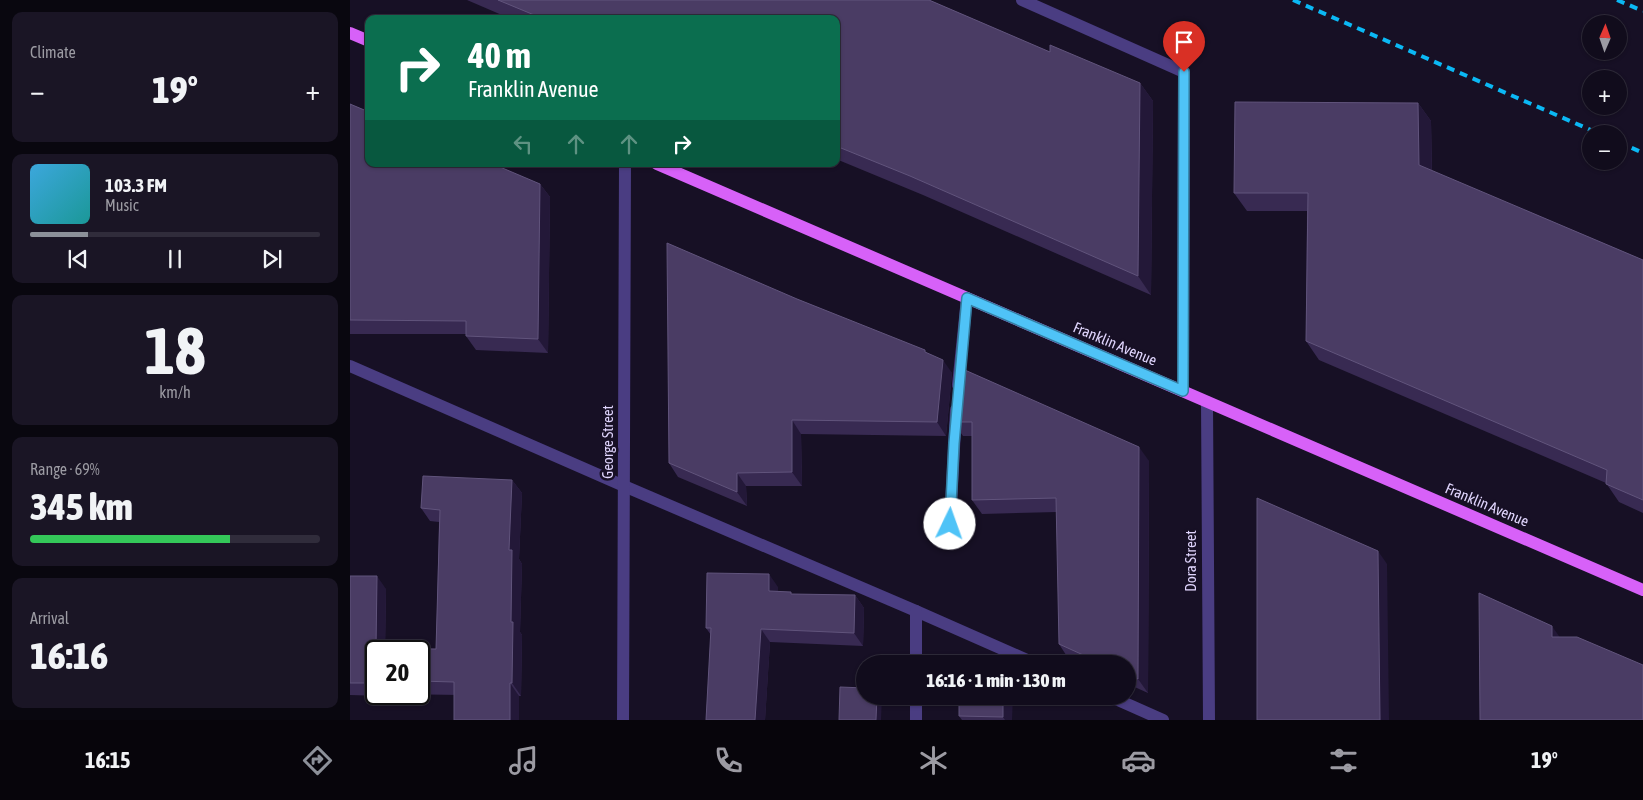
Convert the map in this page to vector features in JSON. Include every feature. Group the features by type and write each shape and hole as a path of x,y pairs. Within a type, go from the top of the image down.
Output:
{"main road":[{"path":"350,33 365,39"},
{"name":"Franklin Avenue","path":"664,167 1643,590"}],"street":[{"path":"1022,0 1184,72 1183,391"},
{"name":"George Street","path":"623,720 625,167"},
{"path":"950,524 955,424 967,298"},
{"path":"350,366 1016,655"},
{"name":"Dora Street","path":"1207,402 1209,720"},
{"path":"916,611 916,655"},
{"path":"916,705 916,720"},
{"path":"1129,705 1163,720"}],"building":[{"path":"498,0 929,0 1050,52 1050,45 1140,83 1138,276 910,176 840,148 840,15 534,15"},
{"path":"1235,102 1418,103 1419,165 1643,260 1643,500 1606,484 1607,470 1306,341 1308,193 1234,193"},
{"path":"350,104 365,110 365,167 500,167 540,184 538,339 466,336 466,321 350,320"},
{"path":"667,243 797,299 925,350 925,352 943,360 937,422 792,420 792,472 737,473 737,492 669,463"},
{"path":"958,367 1139,447 1138,679 1136,678 1136,655 1083,655 1059,644 1056,498 972,500 972,422 953,422"},
{"path":"423,476 512,480 509,550 512,550 511,622 513,622 510,720 454,720 454,682 430,681 430,649 436,649 440,510 421,508"},
{"path":"1257,498 1378,551 1380,720 1257,720"},
{"path":"707,573 769,574 769,591 791,592 791,594 855,595 854,633 761,629 755,720 706,720 711,628 706,628"},
{"path":"350,576 377,576 376,640 365,640 365,683 350,683"},
{"path":"1479,593 1552,626 1552,637 1577,637 1643,665 1643,720 1480,720"},
{"path":"840,687 856,688 856,705 877,705 876,720 839,720"},
{"path":"959,705 1003,705 1003,717 959,716"}],"railway":[{"path":"1293,0 1582,126"},
{"path":"1617,0 1643,11"},
{"path":"1627,146 1643,153"}],"route":[{"path":"950,524 954,443 967,298 1183,391 1184,72"}]}
